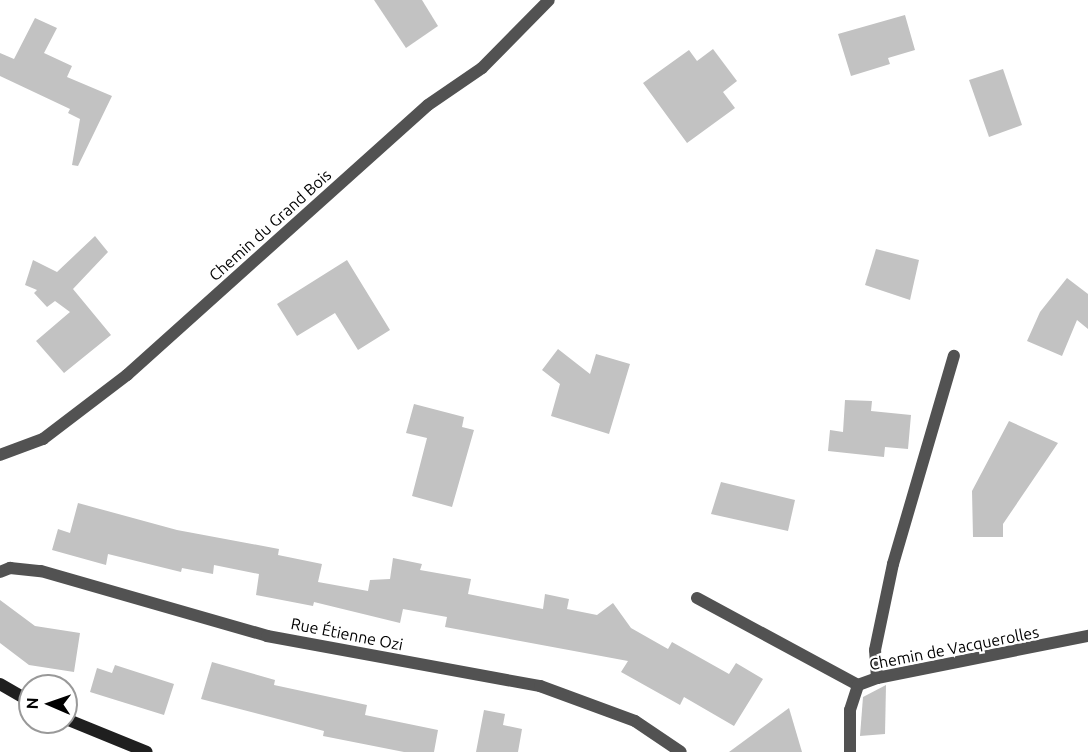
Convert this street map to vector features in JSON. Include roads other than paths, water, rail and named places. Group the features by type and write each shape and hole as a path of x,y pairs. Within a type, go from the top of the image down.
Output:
{"street":[{"name":"Chemin du Grand Bois","path":"0,455 43,439 127,375 428,105 482,68 549,0"},
{"path":"877,678 875,650 893,564 954,356"},
{"name":"Rue Étienne Ozi","path":"0,572 10,568 41,571 267,636 540,686 635,721 681,752"},
{"path":"697,598 858,686"},
{"name":"Chemin de Vacquerolles","path":"850,752 850,710 858,686 877,678 1088,636"},
{"path":"0,684 18,694"},
{"path":"78,724 147,752"}]}
